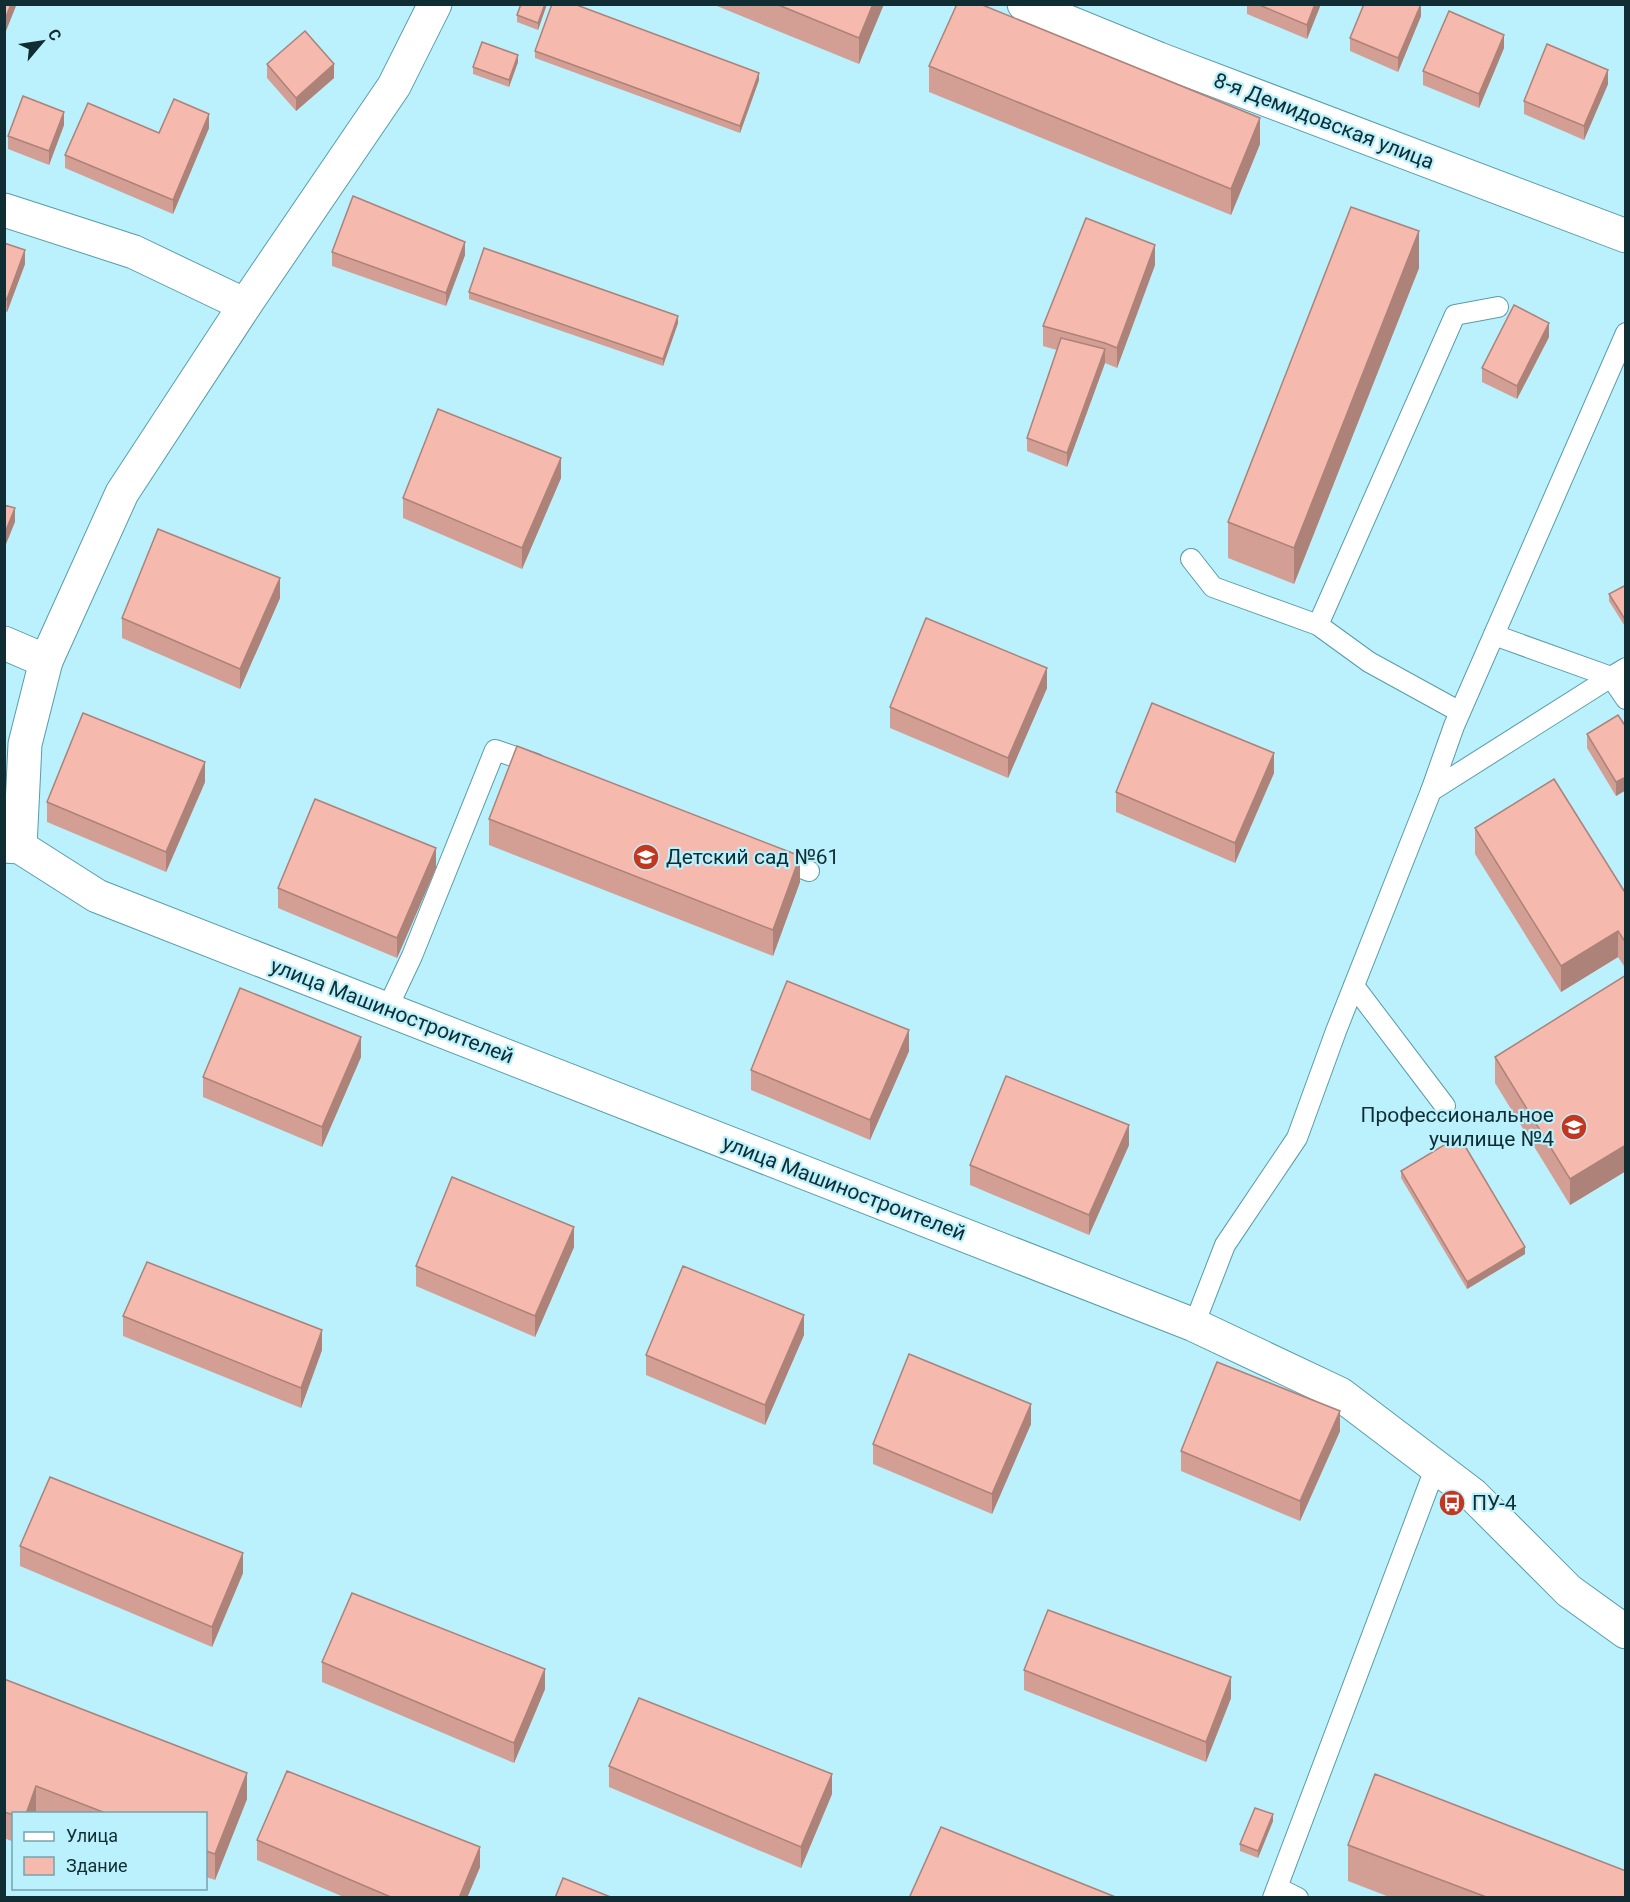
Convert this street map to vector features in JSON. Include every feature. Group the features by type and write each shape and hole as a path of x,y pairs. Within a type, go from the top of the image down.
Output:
{"street":[{"path":"12,846 25,744 46,661 122,493 394,86 435,4"},
{"name":"8-я Демидовская улица","path":"1024,4 1181,67 1626,236"},
{"path":"4,210 134,252 245,306"},
{"path":"4,643 46,661"},
{"name":"улица Машиностроителей","path":"12,846 97,896 1194,1325 1340,1394 1473,1495 1569,1591 1626,1632"}],"lane":[{"path":"1318,625 1455,315 1498,307"},
{"path":"1194,1325 1225,1245 1297,1138 1460,712 1626,333"},
{"path":"1191,559 1213,587 1318,625 1369,662 1460,712"},
{"path":"1494,635 1618,673"},
{"path":"1618,673 1626,699"},
{"path":"1431,791 1618,673"},
{"path":"387,1009 412,956 495,750 549,770"},
{"path":"755,850 809,871"},
{"path":"1354,986 1445,1106"},
{"path":"1298,1898 1276,1893 1436,1467"}],"building":[{"path":"4,4 11,4 4,22"},
{"path":"521,4 545,4 538,23 517,15"},
{"path":"552,4 574,4 759,73 740,126 535,51"},
{"path":"776,4 873,4 859,38"},
{"path":"957,4 980,4 1260,118 1231,189 929,66"},
{"path":"1257,4 1315,4 1307,25"},
{"path":"1364,4 1421,4 1398,58 1350,38"},
{"path":"1449,11 1504,35 1479,94 1423,71"},
{"path":"305,31 334,64 296,98 267,64"},
{"path":"482,42 518,55 509,80 473,67"},
{"path":"1547,44 1608,70 1584,126 1524,101"},
{"path":"23,96 64,112 49,151 8,136"},
{"path":"174,99 209,114 173,200 65,155 88,103 159,133"},
{"path":"353,196 465,242 446,293 332,252"},
{"path":"1351,207 1419,231 1294,548 1228,522"},
{"path":"1086,218 1155,245 1117,348 1043,326"},
{"path":"4,243 25,250 7,299 4,298"},
{"path":"484,248 678,316 663,359 469,292"},
{"path":"1514,305 1549,323 1517,386 1482,368"},
{"path":"1061,338 1105,349 1067,453 1027,438"},
{"path":"438,409 561,458 522,548 403,498"},
{"path":"4,505 15,508 4,535"},
{"path":"158,529 280,578 240,669 122,618"},
{"path":"1626,585 1626,621 1609,594"},
{"path":"926,618 1047,668 1008,758 890,707"},
{"path":"1152,703 1274,753 1235,843 1116,792"},
{"path":"83,713 205,762 166,852 47,802"},
{"path":"1618,715 1626,727 1626,777 1616,782 1587,734"},
{"path":"517,746 800,856 773,930 489,819"},
{"path":"1554,779 1626,894 1626,943 1618,931 1561,966 1475,828"},
{"path":"315,799 436,848 397,938 278,888"},
{"name":"Профессиональное училище №4","path":"1626,975 1626,1145 1570,1179 1495,1057"},
{"path":"787,981 909,1030 870,1120 751,1070"},
{"path":"240,988 361,1037 322,1127 203,1077"},
{"path":"1006,1076 1129,1125 1089,1215 970,1165"},
{"path":"1459,1136 1525,1247 1467,1282 1401,1171"},
{"path":"452,1177 574,1227 535,1316 416,1266"},
{"path":"147,1262 322,1330 301,1388 123,1316"},
{"path":"683,1266 804,1315 765,1405 646,1355"},
{"path":"909,1354 1031,1404 992,1494 873,1444"},
{"path":"1217,1362 1340,1411 1300,1501 1181,1451"},
{"path":"50,1477 243,1553 212,1627 20,1546"},
{"path":"352,1593 545,1669 514,1743 322,1662"},
{"path":"1048,1610 1231,1677 1206,1742 1024,1670"},
{"path":"4,1679 247,1773 215,1854 207,1851 207,1812 103,1812 36,1786 27,1812 12,1812 12,1814 4,1812"},
{"path":"639,1698 832,1774 801,1847 609,1766"},
{"path":"287,1771 480,1847 459,1898 393,1898 257,1840"},
{"path":"1375,1774 1626,1871 1626,1898 1489,1898 1348,1845"},
{"path":"1255,1808 1273,1814 1258,1851 1240,1844"},
{"path":"941,1827 1118,1898 913,1898 910,1896"},
{"path":"563,1878 613,1898 555,1898"}],"place":[{"name":"Детский сад №61","path":"646,857"},
{"name":"Профессиональное училище №4","path":"1574,1127"},
{"name":"ПУ-4","path":"1452,1503"}]}
